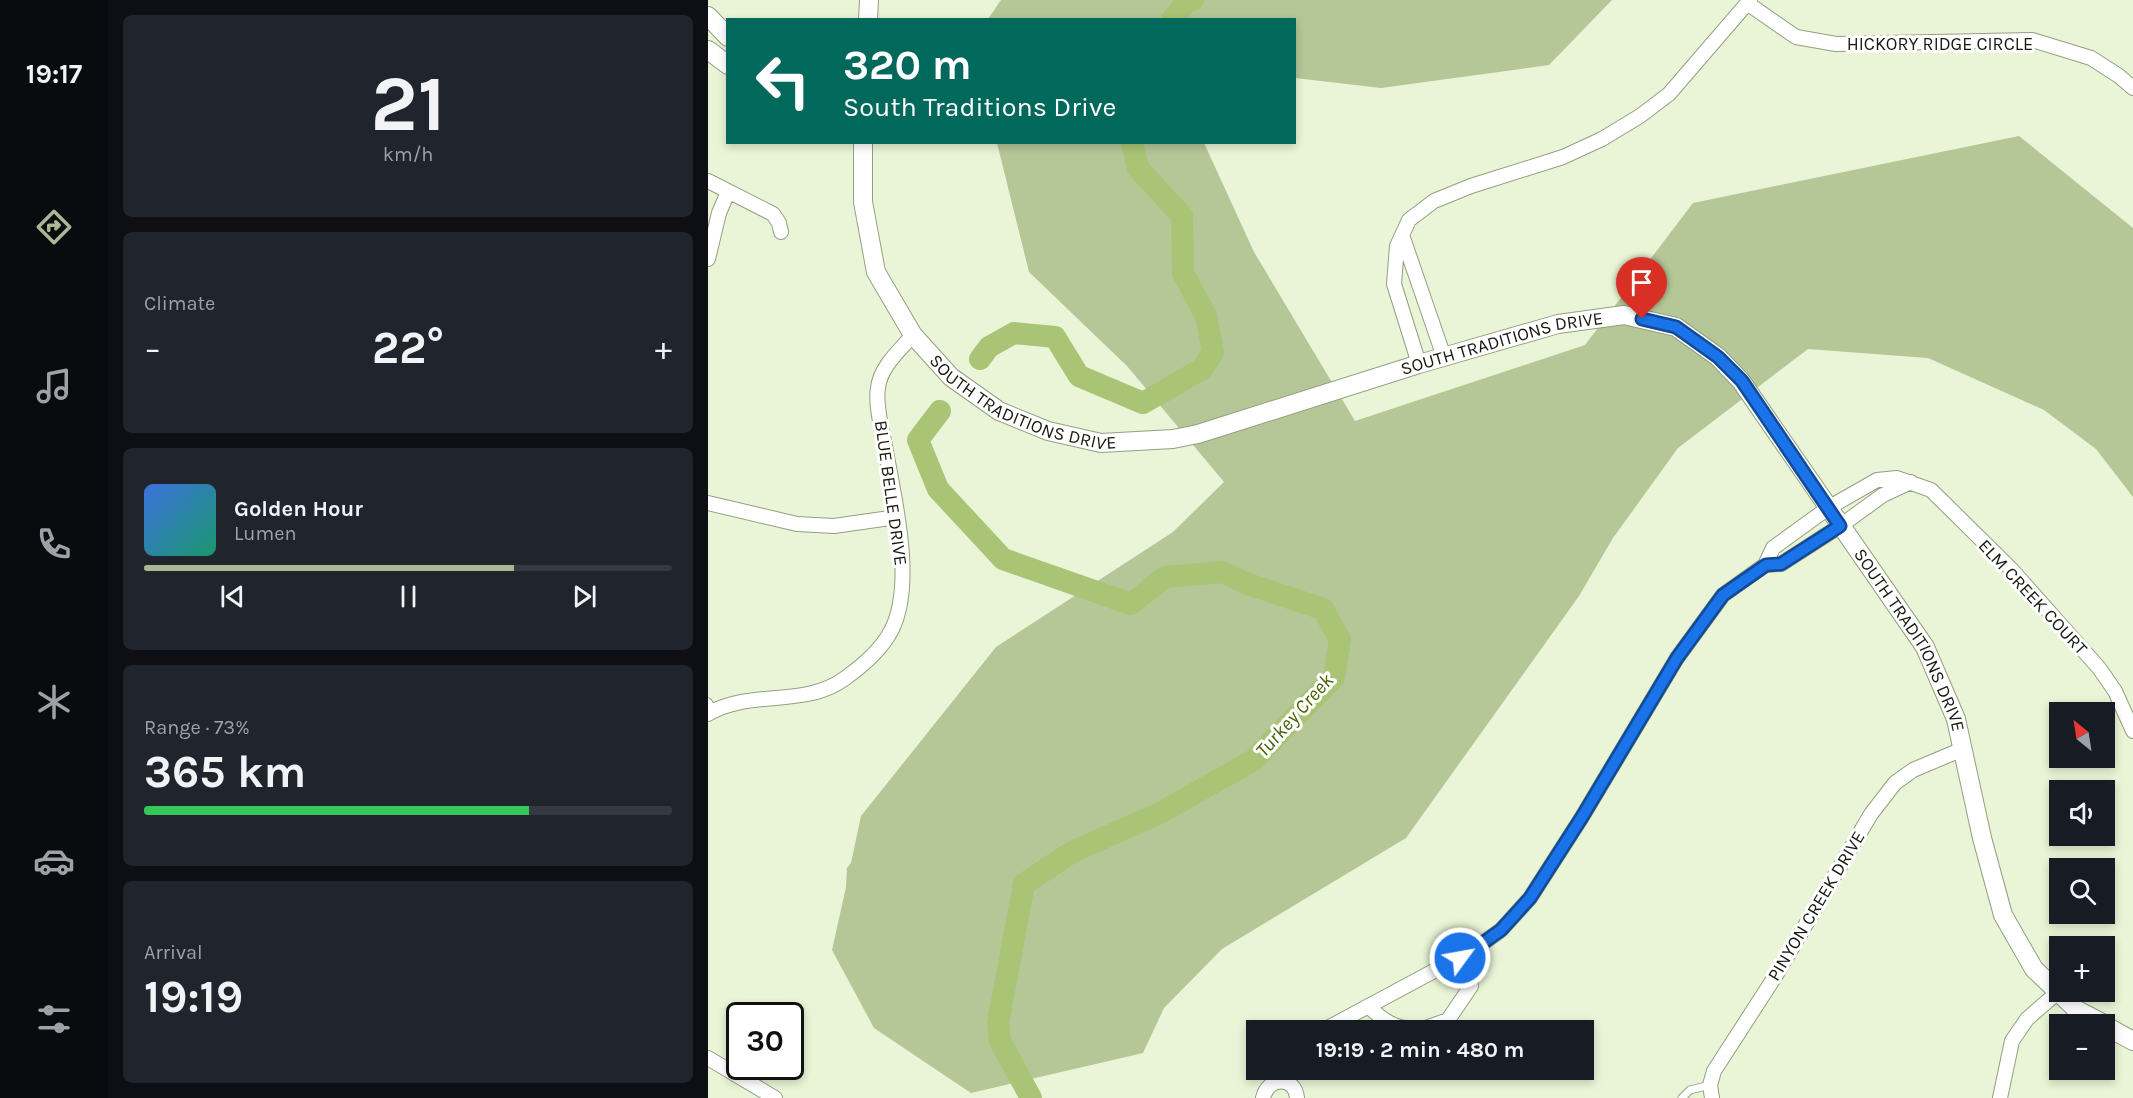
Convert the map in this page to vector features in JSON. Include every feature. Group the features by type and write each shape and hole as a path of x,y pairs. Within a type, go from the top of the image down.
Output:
{"street":[{"path":"868,18 869,0"},
{"name":"HICKORY RIDGE CIRCLE","path":"1419,364 1394,284 1397,246 1409,220 1434,201 1471,186 1563,157 1602,139 1640,116 1669,94 1748,2 1796,37 1836,44 2032,40 2091,58 2133,88"},
{"path":"715,26 708,48 726,63"},
{"name":"SOUTH TRADITIONS DRIVE","path":"863,144 863,202 876,272 913,335 951,377 999,411 1048,431 1101,443 1157,441 1198,434 1419,364 1558,324 1624,315 1676,327 1718,357 1742,381 1925,647 1956,719 1982,838 2003,915 2034,969 2049,983"},
{"path":"708,181 773,214 779,223 781,232"},
{"path":"708,259 719,213 728,192"},
{"path":"1402,235 1444,357"},
{"name":"BLUE BELLE DRIVE","path":"710,708 739,702 799,696 818,691 841,681 876,650 891,631 898,609 902,549 877,388 882,372 913,335"},
{"name":"ELM CREEK COURT","path":"1766,565 1773,548 1828,508 1877,480 1897,478 1931,490 2011,569 2099,668 2115,691 2133,731"},
{"path":"1342,1020 1473,950 1501,930 1530,898 1582,817 1677,658 1723,595 1766,565 1781,564 1883,495 1911,482"},
{"path":"708,503 798,524 834,526 897,517"},
{"name":"PINYON CREEK DRIVE","path":"1711,1091 1714,1071 1776,975 1871,814 1895,783 1913,770 1963,749"},
{"path":"1448,1020 1471,986 1469,974 1460,958"},
{"path":"2000,1098 2012,1041 2027,1019 2049,1000"},
{"name":"SOUTH TRADITIONS DRIVE","path":"2069,1002 2084,1014"},
{"path":"1368,1006 1383,1020"},
{"name":"SOUTH TRADITIONS DRIVE","path":"2115,1031 2133,1041"},
{"path":"708,1058 775,1098"},
{"path":"1263,1098 1265,1090 1277,1080"},
{"path":"1287,1080 1296,1093 1296,1098"}],"lane":[{"path":"1682,1098 1690,1090 1711,1091"}],"green space":[{"path":"1001,0 1612,0 1549,65 1381,88 1296,78 1296,18 989,18"},
{"path":"2019,136 2133,228 2133,497 2096,449 2044,410 1928,358 1808,349 1678,448 1613,538 1579,596 1406,838 1222,949 1164,1008 1143,1053 971,1093 874,1028 832,950 846,887 847,868 851,863 861,816 996,647 1173,532 1224,482 1127,366 1029,272 997,144 1204,144 1254,252 1355,421 1585,345 1693,203"}],"waterway":[{"name":"Turkey Creek","path":"1174,18 1186,2 1193,0"},
{"name":"Turkey Creek","path":"980,359 989,347 1014,333 1055,337 1079,376 1143,403 1202,369 1213,352 1206,316 1183,273 1182,216 1138,168 1132,144"},
{"name":"Turkey Creek","path":"940,411 918,440 938,489 1003,559 1131,604 1165,577 1222,572 1248,584 1323,609 1340,640 1334,677 1254,760 1160,813 1072,852 1024,884 998,1023 1000,1041 1031,1098"}],"route":[{"path":"1460,958 1501,930 1530,898 1582,817 1677,658 1723,595 1766,565 1781,564 1840,526 1742,381 1718,357 1676,327 1642,319"}]}
